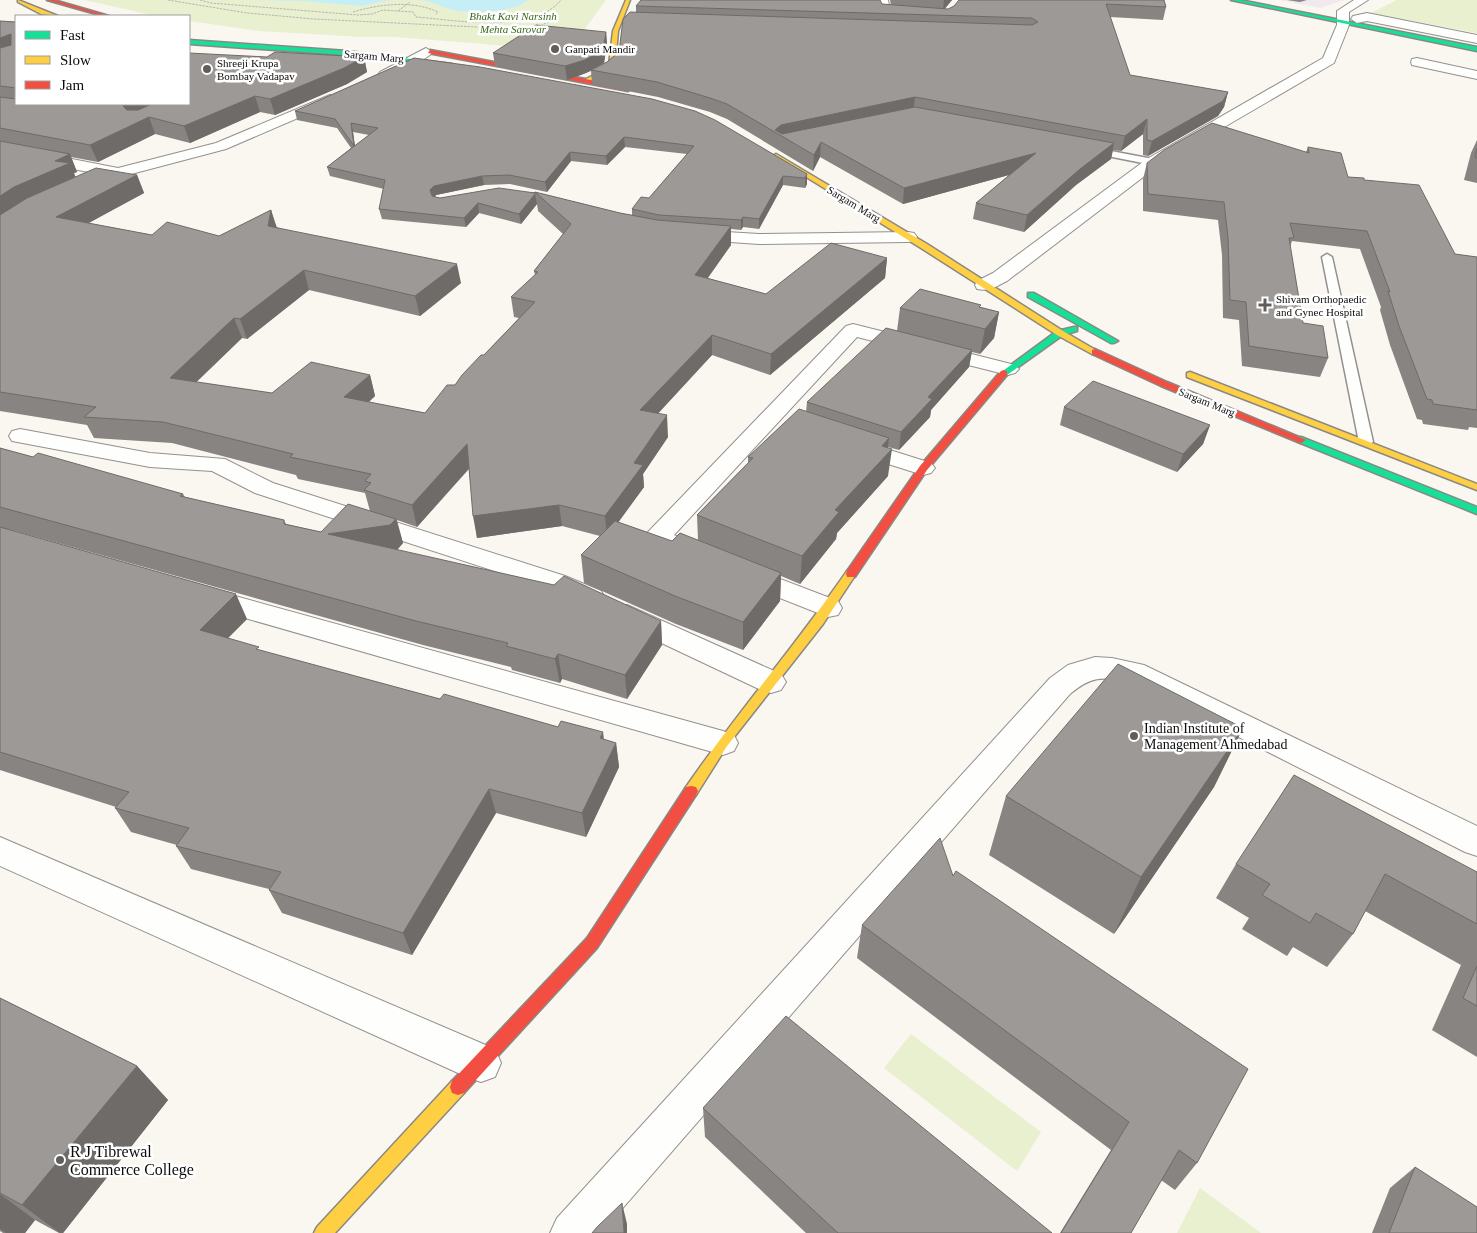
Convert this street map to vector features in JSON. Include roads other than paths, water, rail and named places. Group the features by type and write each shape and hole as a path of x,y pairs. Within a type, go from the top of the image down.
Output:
{"main road":[{"path":"11,1 28,0"},
{"path":"49,0 103,15"},
{"path":"564,82 587,80 604,72 612,64 613,45 623,22 628,0"},
{"path":"1233,0 1477,43"},
{"path":"1262,0 1477,49"},
{"path":"20,1 43,13 52,15"},
{"name":"Sargam Marg","path":"190,34 420,55 527,69 564,82"},
{"name":"Sargam Marg","path":"190,42 420,55 636,95 617,86 587,80"},
{"path":"599,56 613,45"},
{"path":"527,69 545,70 577,67 564,82"},
{"path":"604,72 603,77 606,81 617,86"},
{"name":"Sargam Marg","path":"766,150 908,237 1000,281 1124,345"},
{"name":"Sargam Marg","path":"1000,281 1060,333 1164,384 1477,511"},
{"path":"323,1233 592,943 723,743 828,608 923,468 1008,369 1060,333 1085,325"},
{"name":"Sargam Marg","path":"1178,370 1477,487"}],"street":[{"path":"882,0 885,13 922,15"},
{"path":"1348,19 1343,11 1362,0"},
{"path":"1348,19 1367,17 1477,39"},
{"path":"1000,281 1153,162 1329,60 1348,19"},
{"path":"1388,37 1477,55"},
{"path":"375,79 402,67 420,55"},
{"path":"1417,62 1477,75"},
{"path":"76,191 118,173 221,146 348,91"},
{"path":"0,150 118,173"},
{"path":"677,233 759,239 908,237"},
{"path":"828,608 657,538 780,420 853,330 1008,369"},
{"path":"20,436 150,460 217,464 264,488 556,582 771,682"},
{"path":"833,438 923,468"},
{"path":"182,590 723,743"},
{"path":"572,1233 1060,686 1072,675 1089,667 1134,672 1477,842"},
{"path":"0,851 481,1063"}],"lane":[{"path":"1078,148 1153,162"},
{"path":"1327,257 1366,442"}],"water":[{"path":"255,0 392,0 363,6 303,1"},
{"path":"417,0 528,0 521,5 511,8 475,12 452,10 428,1"}],"place":[{"name":"Ganpati Mandir","path":"555,49"},
{"name":"Shreeji Krupa Bombay Vadapav","path":"207,69"},
{"name":"Shivam Orthopaedic and Gynec Hospital","path":"1265,305"},
{"name":"Indian Institute of Management Ahmedabad","path":"1134,736"},
{"name":"R J Tibrewal Commerce College","path":"60,1160"}],"park label":[{"name":"Bhakt Kavi Narsinh Mehta Sarovar","path":"513,22"}]}
